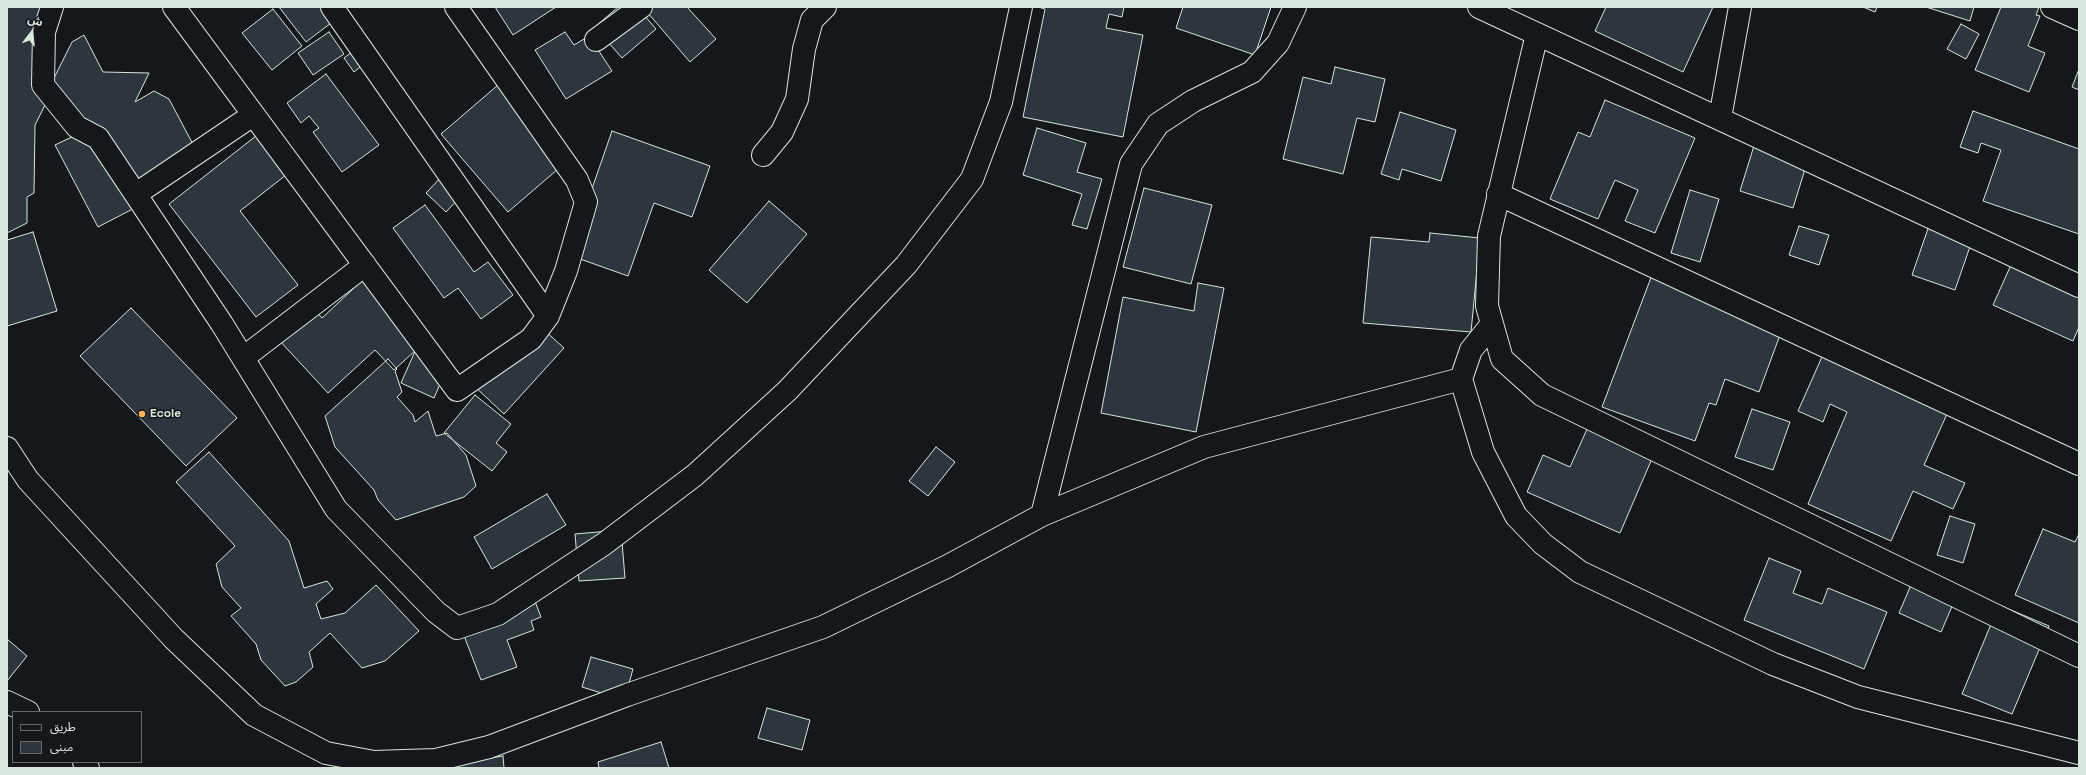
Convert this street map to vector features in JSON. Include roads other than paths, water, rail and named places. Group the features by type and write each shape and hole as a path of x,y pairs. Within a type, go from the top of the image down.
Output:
{"street":[{"path":"52,7 44,32 43,84 78,127 98,138 243,358 336,509 436,612 456,628 498,614 604,544 695,475 787,391 906,265 972,179 1001,102 1021,7"},
{"path":"174,7 457,390 531,339 548,316 566,271 586,202 577,180 456,7"},
{"path":"332,7 548,316"},
{"path":"596,40 641,7"},
{"path":"763,155 782,132 797,99 804,48 812,20 826,7"},
{"path":"1042,515 1131,164 1158,124 1193,101 1252,72 1278,43 1295,7"},
{"path":"1479,7 2079,286"},
{"path":"1720,118 1740,7"},
{"path":"2052,7 2079,19"},
{"path":"1537,34 1489,236 1487,306 1502,359 1542,395 2079,656"},
{"path":"136,194 253,114"},
{"path":"1498,194 2079,464"},
{"path":"243,358 365,265"},
{"path":"1492,324 1472,350 1461,379 1483,452 1516,516 1543,544 1580,572 1774,664 1858,697 2079,753"},
{"path":"7,448 28,480 169,634 254,715 326,753 374,762 436,760 489,747 627,695 823,627 948,566 1042,515 1204,447 1461,379"},
{"path":"7,702 26,711"}],"place":[{"name":"Ecole","path":"142,414"}]}
